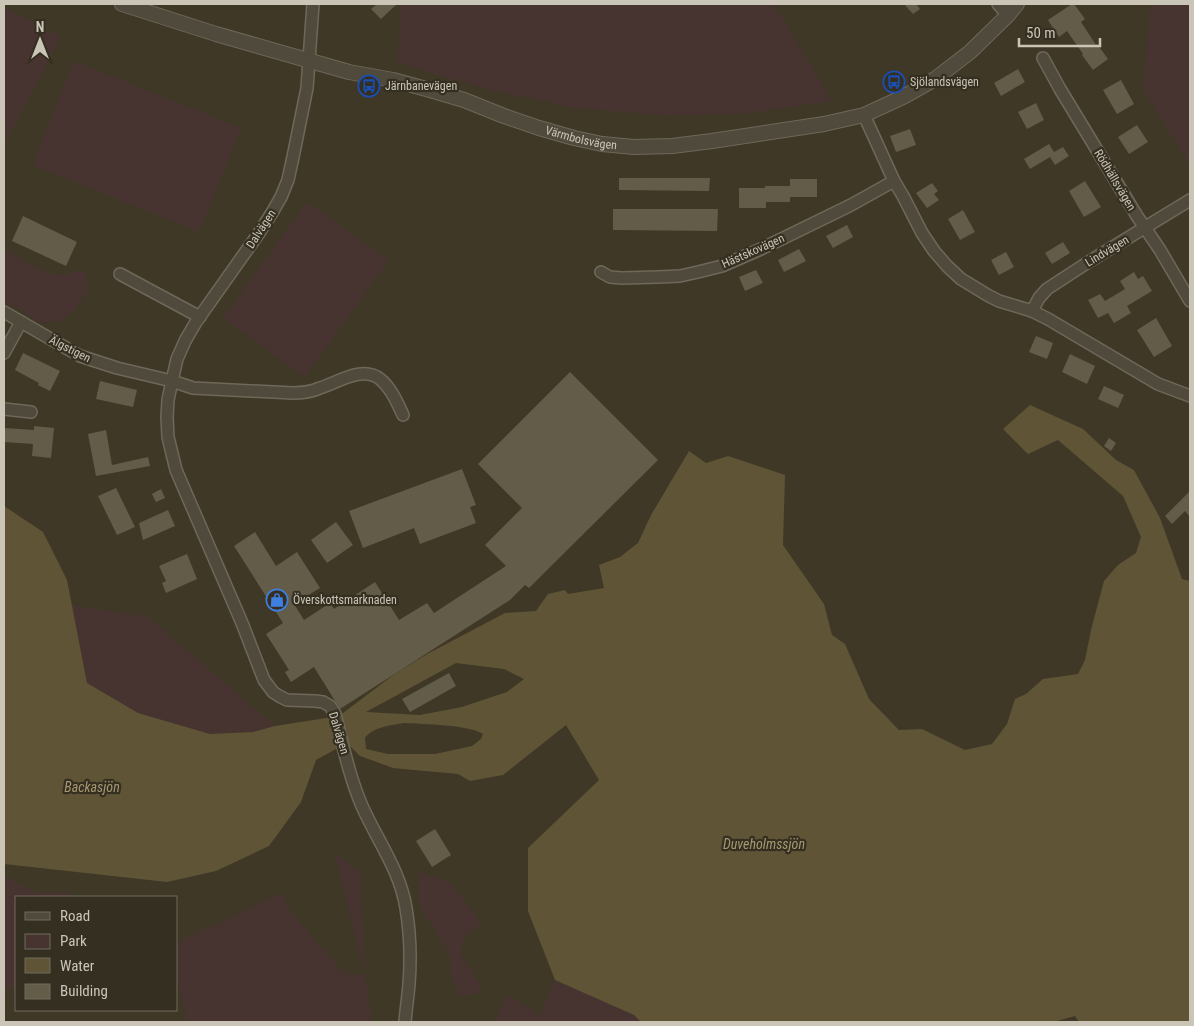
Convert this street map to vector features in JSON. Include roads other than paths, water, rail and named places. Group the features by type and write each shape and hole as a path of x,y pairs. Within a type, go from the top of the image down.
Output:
{"street":[{"name":"Värmbolsvägen","path":"122,4 216,34 349,72 394,80 464,100 539,128 574,138 602,144 634,147 672,146 731,138 824,124 864,115 903,97 935,79 970,52 1018,4"},
{"path":"309,60 313,4"},
{"path":"998,4 1008,15"},
{"name":"Rödhällsvägen","path":"1043,58 1190,301"},
{"name":"Dalvägen","path":"309,60 306,88 288,180 281,197 259,233 185,340 177,359 168,400 168,438 176,470 242,623 264,680 273,692 287,700 323,702 330,706 334,714 354,785 372,826 396,871 402,888 408,928 409,984 405,1022"},
{"path":"864,115 894,181 922,232 934,251 961,279 999,301 1032,311 1158,384 1190,396"},
{"name":"Hästskovägen","path":"601,272 610,277 622,278 680,276 722,266 851,205 894,181"},
{"name":"Lindvägen","path":"1032,311 1047,288 1190,200"},
{"path":"120,274 200,317"},
{"name":"Älgstigen","path":"4,312 80,356 117,368 172,381"},
{"path":"4,353 21,322"},
{"path":"172,381 203,390 293,393 322,388 350,376 370,374 379,378 386,385 403,415"},
{"path":"4,409 31,412"}],"water":[{"name":"Duveholmssjön","path":"1030,405 1083,429 1116,460 1134,470 1160,518 1182,579 1190,581 1190,1022 1079,1022 1075,1016 1053,1022 641,1022 634,1015 555,980 528,911 528,848 599,780 566,725 503,775 470,781 458,774 393,768 360,756 347,743 316,760 301,802 269,846 216,871 167,882 4,864 4,506 43,532 67,580 87,683 138,713 210,734 253,732 275,726 339,716 396,673 429,653 505,613 536,611 548,594 565,590 568,594 604,588 599,565 620,557 638,543 651,515 689,451 706,463 728,456 785,475 783,545 824,604 832,635 845,644 869,699 899,730 922,729 965,750 992,744 1007,724 1015,699 1026,694 1043,679 1078,674 1085,660 1104,581 1118,565 1136,553 1141,537 1123,496 1058,440 1028,454 1003,429","holes":["456,663 504,669 524,679 507,692 462,707 420,715 366,712","404,723 457,727 483,734 481,739 472,746 435,754 388,754 366,749 365,738 368,734 383,727"]}],"place":[{"name":"Sjölandsvägen","path":"894,82"},
{"name":"Järnbanevägen","path":"369,86"},
{"name":"Överskottsmarknaden","path":"277,600"}],"water label":[{"name":"Backasjön","path":"92,787"}]}
